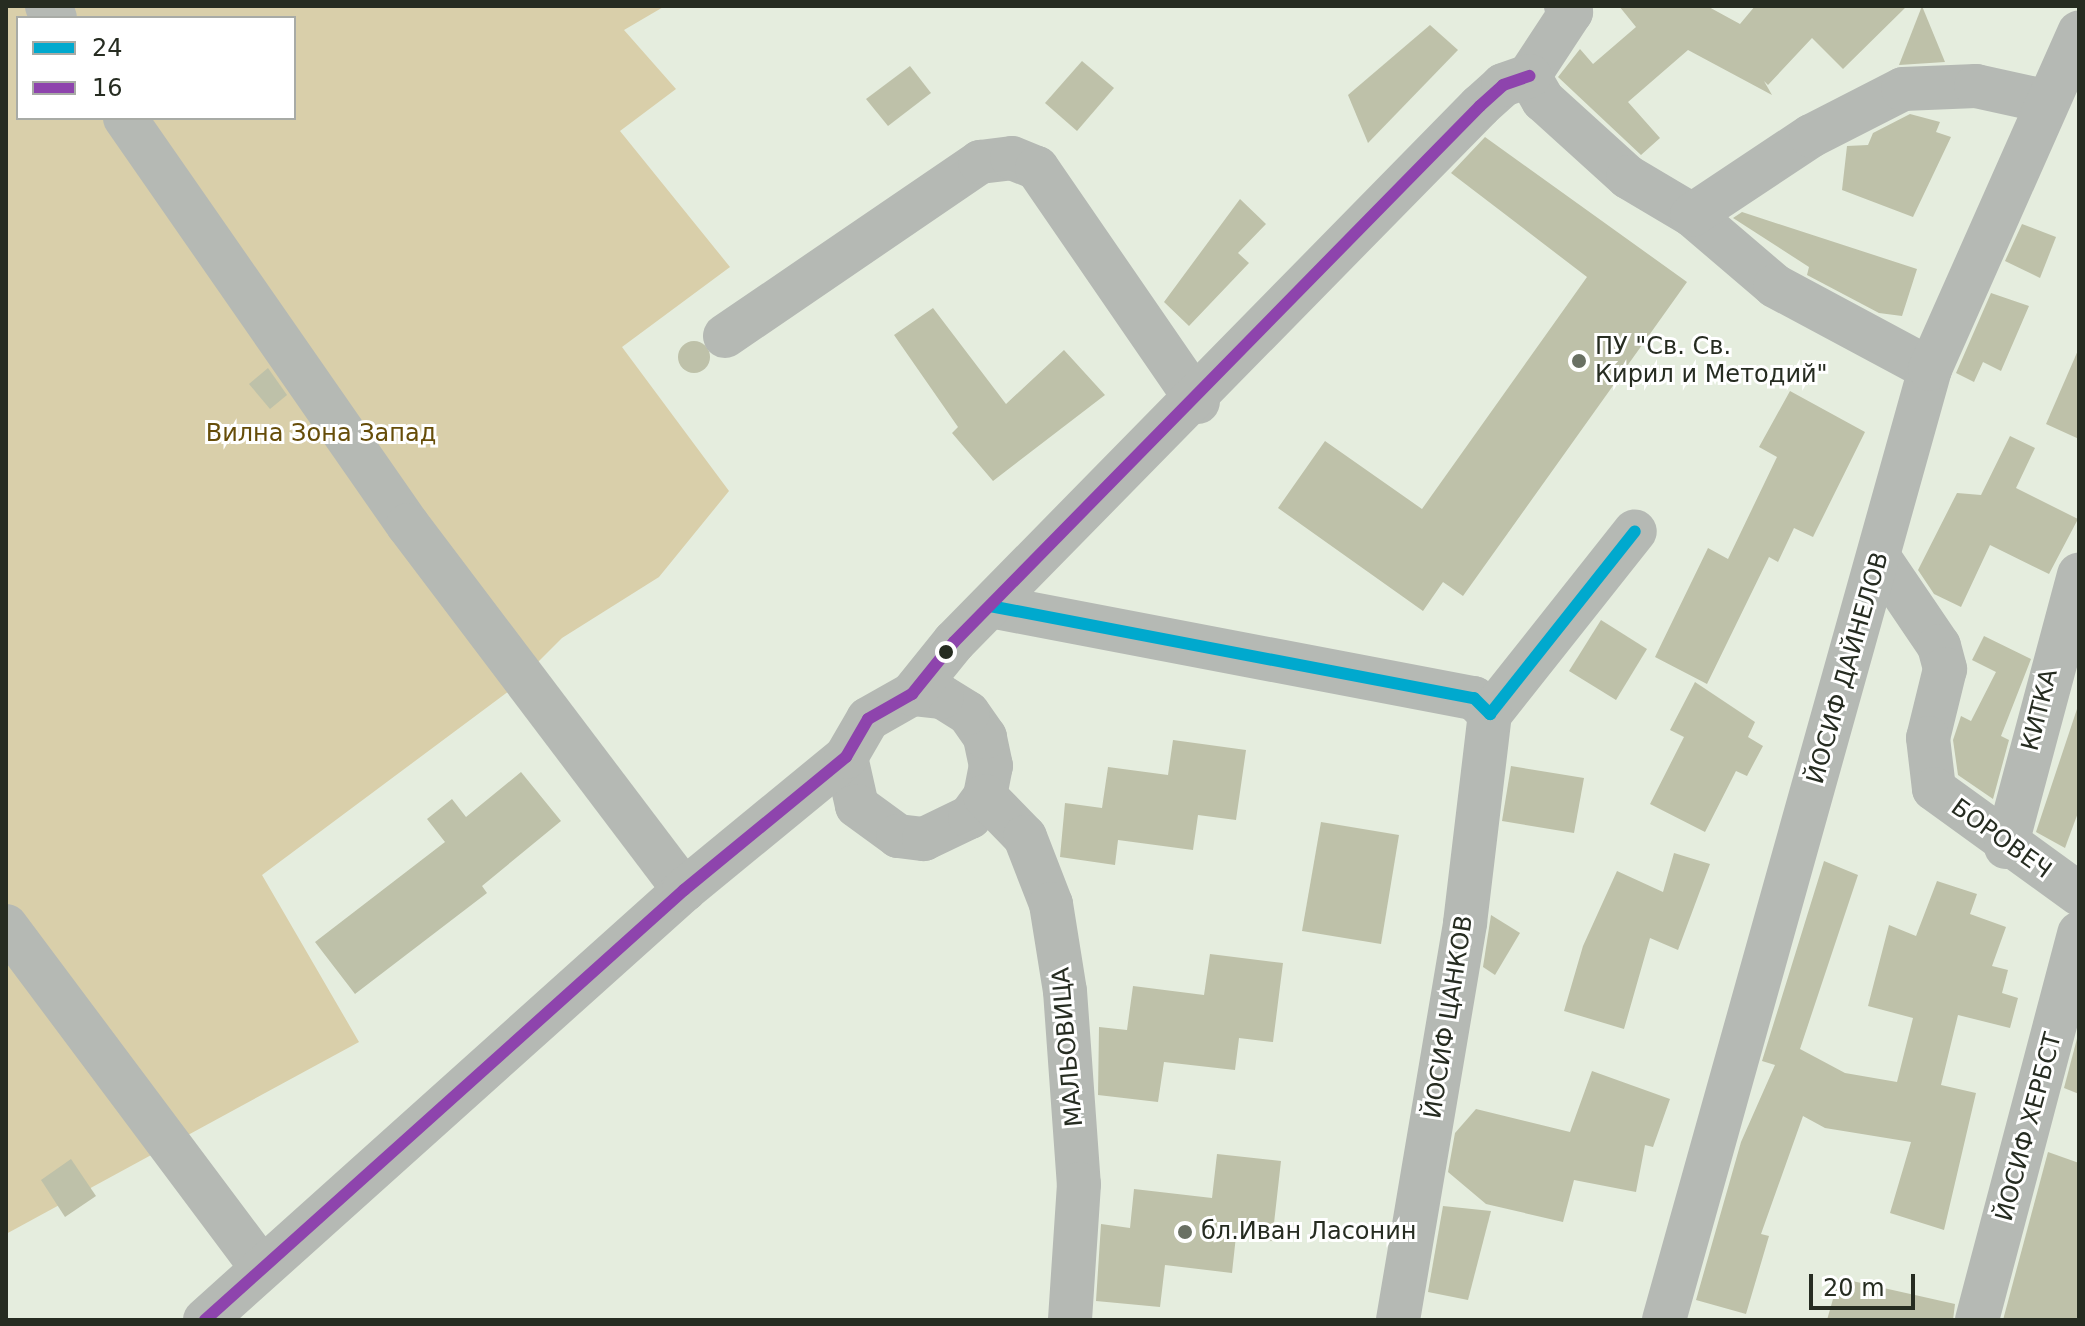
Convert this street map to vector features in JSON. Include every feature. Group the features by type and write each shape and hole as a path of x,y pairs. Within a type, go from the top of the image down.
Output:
{"street":[{"path":"205,1320 684,890 846,757 868,719 912,694 990,606 1133,462 1198,402 1480,106 1503,85 1529,76 1572,8"},
{"name":"ЙОСИФ ДАЙНЕЛОВ","path":"1664,1320 1880,559 1930,369 2045,101 2079,33"},
{"path":"1529,76 1543,100 1628,177 1692,215 1775,286 1930,369"},
{"path":"1692,215 1811,136 1903,89 1976,86 2045,101"},
{"path":"126,120 408,525 684,890"},
{"path":"725,336 980,162 1012,158 1037,168 1198,402"},
{"path":"990,606 1474,698 1490,714 1635,531"},
{"name":"БОРОВЕЧ","path":"1880,559 1923,619 1945,669 1928,738 1934,789 2006,847 2079,894"},
{"name":"КИТКА","path":"2006,847 2079,575"},
{"path":"846,757 857,806 898,836 949,832 985,796 991,766 985,737 968,713 942,697 912,694"},
{"name":"ЙОСИФ ЦАНКОВ","path":"1398,1320 1465,923 1490,714"},
{"name":"МАЛЬОВИЦА","path":"985,796 1025,837 1051,904 1065,991 1079,1184 1070,1320"},
{"path":"6,926 262,1268"},
{"name":"ЙОСИФ ХЕРБСТ","path":"1977,1320 2079,933"}],"green space":[{"name":"Вилна Зона Запад","path":"6,6 665,6 624,30 676,89 620,131 730,267 622,347 729,491 659,577 562,638 509,691 262,875 359,1042 6,1234"}],"building":[{"path":"1619,6 1707,6 1740,24 1755,6 1907,6 1843,69 1812,38 1768,85 1764,81 1772,95 1688,50 1628,102 1660,138 1641,155 1558,77 1580,49 1593,64 1636,27"},
{"path":"1922,6 1945,62 1899,65"},
{"path":"1430,25 1458,50 1368,143 1348,95"},
{"path":"1082,61 1114,88 1077,131 1045,103"},
{"path":"910,66 931,93 888,126 866,99"},
{"path":"1910,114 1940,122 1936,132 1951,137 1913,217 1842,190 1847,146 1868,145 1873,133"},
{"name":"ПУ \"Св. Св. Кирил и Методий\"","path":"1485,137 1687,282 1463,596 1443,582 1423,611 1278,508 1325,441 1422,509 1587,277 1451,173"},
{"path":"1240,199 1266,224 1238,253 1249,263 1189,326 1164,302"},
{"path":"1742,212 1917,269 1902,316 1879,313 1807,275 1809,267 1733,218"},
{"path":"2022,224 2056,237 2040,278 2005,261"},
{"path":"1991,293 2029,306 2001,371 1983,362 1974,382 1956,373"},
{"path":"933,308 1006,404 1064,350 1105,395 993,481 952,433 958,427 894,335"},
{"path":"694,341 705,346 710,357 705,368 694,373 683,368 678,357 683,346"},
{"path":"2079,348 2079,439 2046,424"},
{"path":"268,368 287,395 270,409 249,384"},
{"path":"1790,391 1865,432 1813,537 1794,528 1778,562 1769,557 1707,684 1655,657 1708,548 1728,559 1777,457 1759,447"},
{"path":"2010,436 2035,448 2016,488 2078,519 2049,574 1990,545 1961,607 1934,594 1918,570 1957,493 1981,495"},
{"path":"1601,620 1647,649 1616,700 1569,671"},
{"path":"1984,636 2031,659 2001,736 2009,740 1993,799 1958,775 1953,740 1961,716 1971,721 1996,672 1972,660"},
{"path":"1695,682 1755,722 1748,737 1763,746 1747,776 1736,771 1705,832 1650,804 1684,737 1670,730"},
{"path":"2078,706 2079,810 2065,848 2036,832"},
{"path":"1173,740 1246,750 1236,820 1198,815 1193,850 1118,840 1115,865 1060,857 1065,803 1102,808 1108,767 1168,775"},
{"path":"1511,766 1584,778 1574,833 1502,821"},
{"path":"521,772 561,821 482,886 487,893 355,994 315,942 445,842 427,819 452,799 466,817"},
{"path":"1321,822 1399,835 1381,944 1302,931"},
{"path":"1674,853 1710,864 1678,950 1650,938 1624,1029 1564,1011 1583,946 1617,871 1663,892"},
{"path":"1824,861 1858,875 1800,1049 1845,1073 1897,1082 1913,1018 1868,1006 1889,925 1916,936 1937,881 1977,894 1970,914 2006,927 1992,966 2008,970 2002,993 2018,998 2010,1028 1958,1015 1941,1085 1976,1093 1944,1230 1890,1213 1911,1142 1825,1128 1803,1116 1761,1234 1769,1236 1746,1314 1696,1300 1741,1142 1775,1065 1762,1061"},
{"path":"1491,915 1520,933 1495,975 1483,967"},
{"path":"1210,954 1283,963 1273,1042 1239,1038 1235,1070 1164,1062 1158,1102 1098,1095 1099,1027 1127,1030 1133,986 1204,995"},
{"path":"2079,1031 2079,1094 2064,1088"},
{"path":"1592,1071 1670,1099 1653,1147 1645,1145 1636,1192 1574,1180 1563,1222 1486,1204 1448,1172 1455,1133 1476,1109 1570,1132"},
{"path":"2048,1152 2079,1163 2079,1320 2003,1320"},
{"name":"бл.Иван Ласонин","path":"1217,1154 1281,1161 1272,1241 1236,1236 1232,1273 1165,1265 1160,1307 1096,1301 1101,1224 1130,1228 1134,1189 1212,1198"},
{"path":"71,1159 96,1196 65,1217 41,1180"},
{"path":"1443,1206 1491,1211 1468,1300 1428,1292"},
{"path":"1839,1278 1955,1304 1953,1320 1827,1320"}],"transit line":[{"name":"16","path":"205,1320 684,890 846,757 868,719 912,694 954,642 1480,106 1503,85 1529,76"},
{"name":"24","path":"990,606 1474,698 1490,714 1635,531"}],"place":[{"name":"ПУ \"Св. Св. Кирил и Методий\"","path":"1579,361"},
{"name":"бл.Иван Ласонин","path":"1185,1232"}]}
